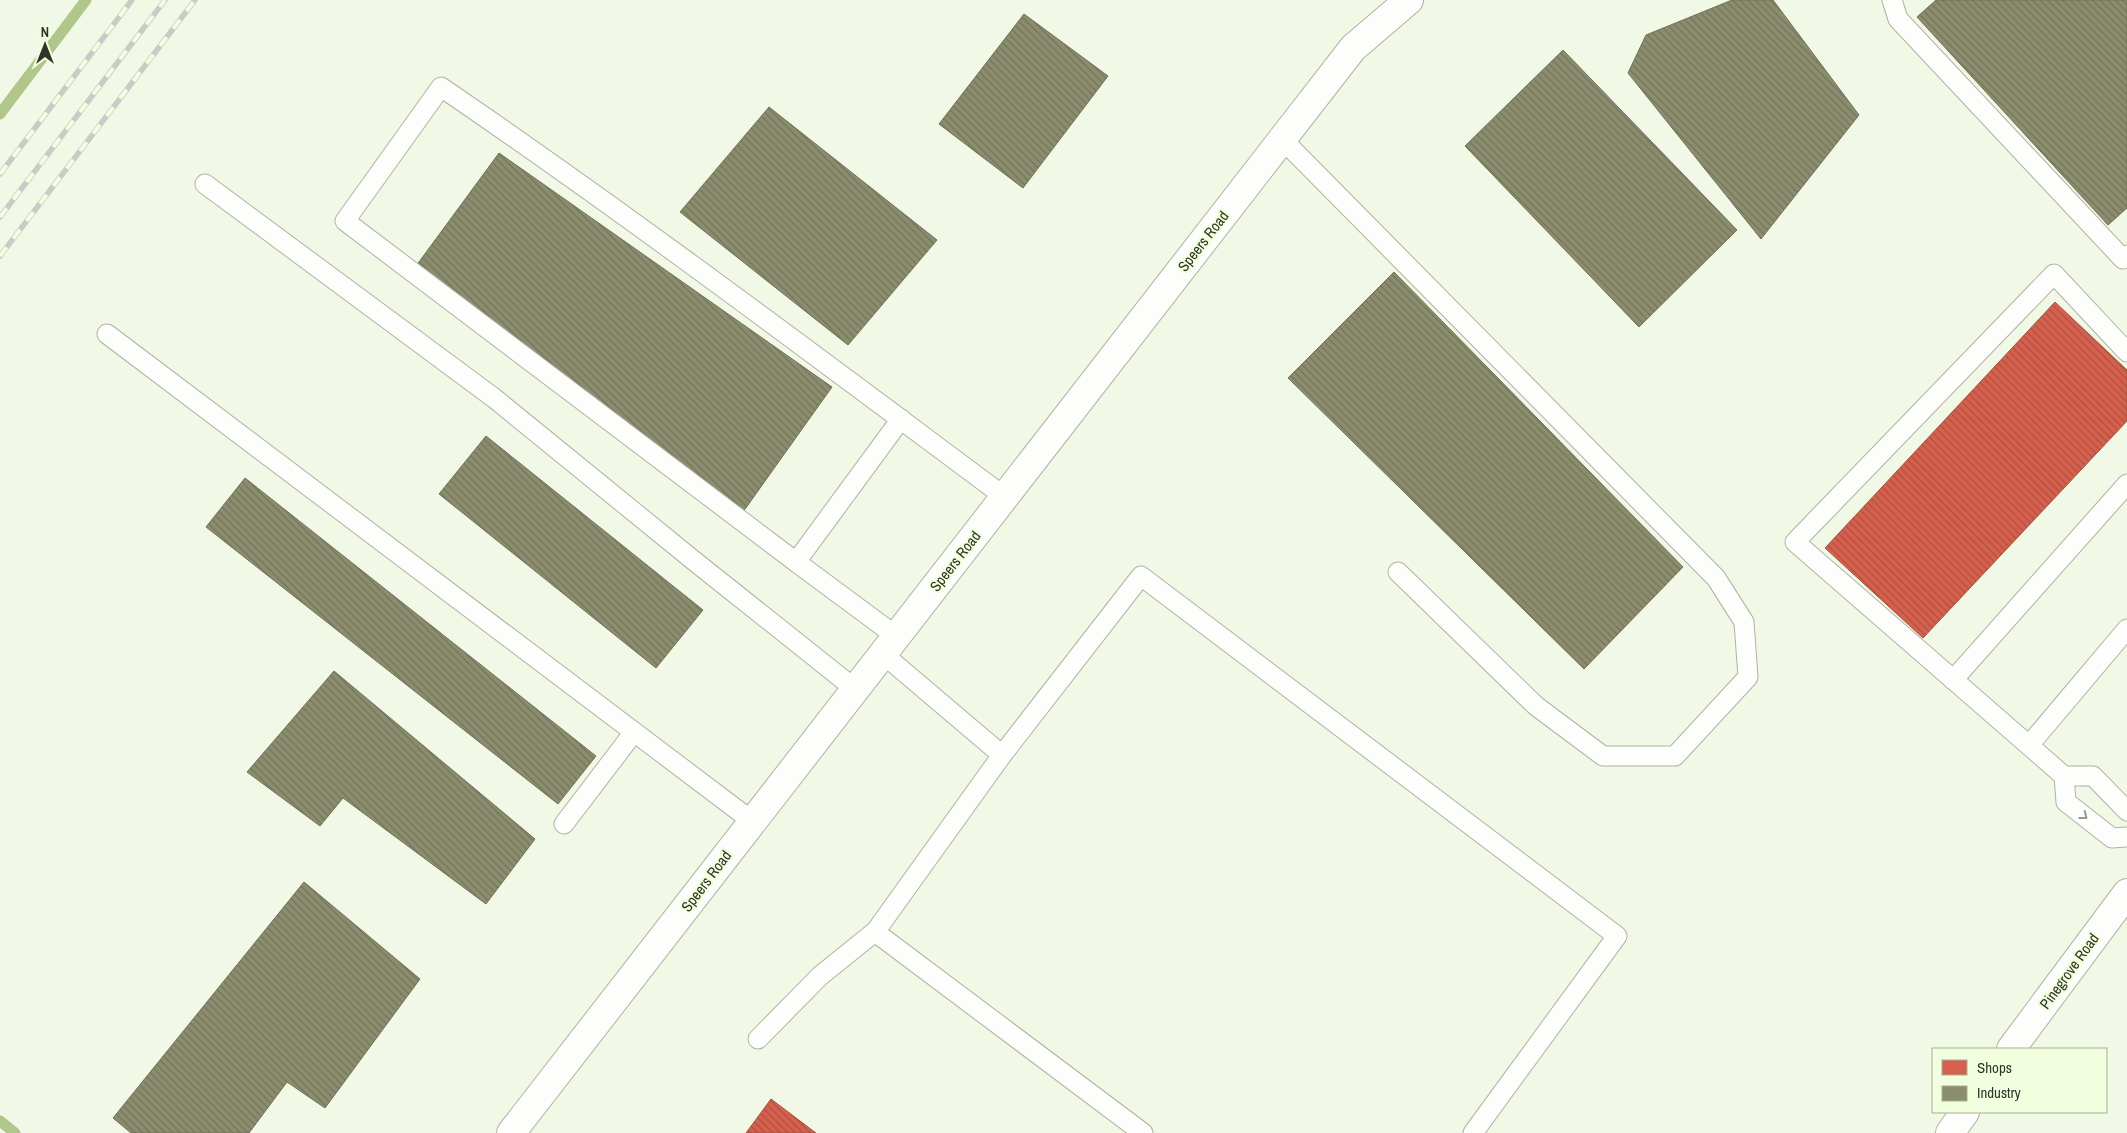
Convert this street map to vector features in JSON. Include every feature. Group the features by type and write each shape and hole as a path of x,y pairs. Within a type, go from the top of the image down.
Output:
{"main road":[{"name":"Speers Road","path":"511,1133 1353,48 1409,0"},
{"name":"Pinegrove Road","path":"2012,1048 2127,893"},
{"path":"1950,1133 1965,1113"}],"lane":[{"path":"1892,0 1898,19 2123,259 2127,255"},
{"path":"1002,755 889,645 796,562 345,221 441,86 687,260 1005,497"},
{"path":"1282,139 1716,578 1744,622 1748,677 1675,756 1603,756 1536,706 1398,572"},
{"path":"205,184 494,398 693,560 855,688"},
{"path":"2127,352 2054,274 1795,542 1953,680 2030,744 2064,776 2066,802 2112,838 2127,837"},
{"path":"107,334 752,821"},
{"path":"796,562 901,419"},
{"path":"1953,680 2127,484"},
{"path":"758,1039 820,976 876,930 1002,755 1141,576 1617,936 1473,1133"},
{"path":"2030,744 2127,629"},
{"path":"564,824 634,732"},
{"path":"2064,776 2093,776 2127,811"},
{"path":"876,930 875,932 1143,1133"}],"building: Shops":[{"path":"2055,302 2127,370 2127,421 1923,638 1825,548"},
{"path":"771,1099 816,1133 746,1133"}],"building: Industry":[{"path":"1732,0 1773,0 1859,115 1761,239 1628,73 1646,35"},
{"path":"1936,0 2127,0 2127,208 2108,225 1917,17"},
{"path":"1024,14 1108,76 1023,188 939,124"},
{"path":"1563,50 1737,230 1639,327 1465,146"},
{"path":"769,107 937,240 848,345 680,212"},
{"path":"499,153 832,387 743,512 416,266"},
{"path":"1394,272 1683,567 1584,669 1288,378"},
{"path":"486,436 703,610 656,668 439,494"},
{"path":"245,478 596,756 558,804 206,527"},
{"path":"334,671 535,839 486,904 343,798 320,826 247,772"},
{"path":"304,882 420,979 325,1108 287,1082 249,1133 131,1133 113,1118"}],"waterway":[{"path":"0,114 86,0"},
{"path":"0,1121 15,1133"}],"railway":[{"path":"0,174 132,0"},
{"path":"0,217 165,0"},
{"path":"0,256 195,0"}]}
